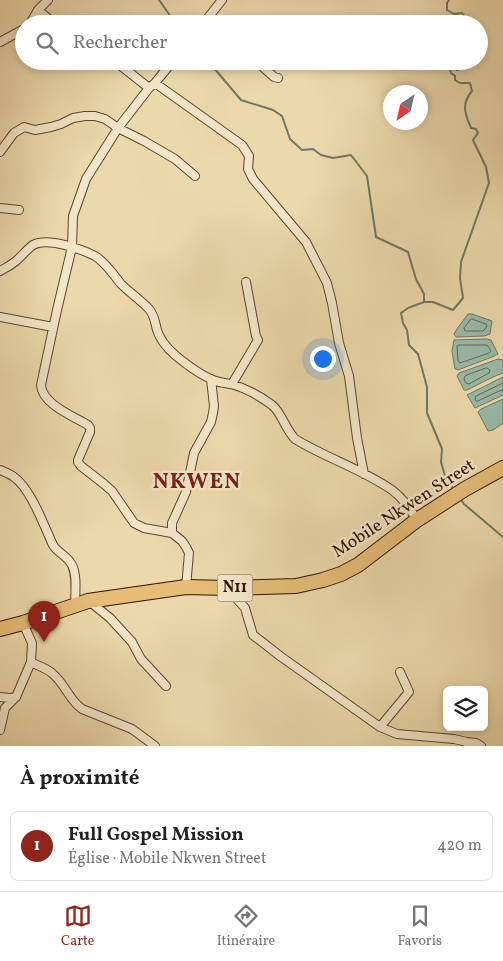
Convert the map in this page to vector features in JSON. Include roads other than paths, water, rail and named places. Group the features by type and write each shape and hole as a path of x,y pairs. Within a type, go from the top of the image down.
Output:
{"highway":[{"name":"Mobile Nkwen Street","path":"0,628 23,623 82,603 186,587 296,586 323,580 341,574 358,565 417,520 450,498 503,468"}],"street":[{"path":"35,15 48,0"},
{"path":"212,15 222,0"},
{"path":"38,10 44,15"},
{"path":"0,42 15,34"},
{"path":"128,70 242,146 249,156 248,169 252,179 306,242 327,282 339,343 349,376 364,474"},
{"path":"165,70 118,128 86,179 73,216 72,247 53,327 41,390 57,407 88,425 90,432 78,462 112,491 134,523 144,528 172,533 186,546 189,553 186,587"},
{"path":"266,70 278,78"},
{"path":"0,152 14,133 24,126 35,130 52,127 73,118 95,116 105,119 175,159 195,176"},
{"path":"0,208 19,210"},
{"path":"0,271 15,262 33,245 41,243 72,247 96,257 121,284 149,308 163,343 193,370 211,379 232,384 250,392 273,406 280,415 288,432 295,439 393,491 409,507 417,520"},
{"path":"232,384 258,340 246,282"},
{"path":"0,317 53,327"},
{"path":"172,533 172,523 186,492 194,454 213,414 211,379"},
{"path":"0,470 15,477 20,482 33,501 53,545 72,563 82,603 110,618 132,642 141,659 166,686"},
{"path":"228,588 244,608 253,635 380,726 397,734 454,739 467,744 476,743 481,746"},
{"path":"0,730 5,708 16,697 31,662 32,643 23,623"},
{"path":"31,662 54,675 75,704 82,709 132,729 155,746"},
{"path":"380,726 409,692 400,672"},
{"path":"0,697 16,697"}],"water":[{"path":"468,314 492,321 490,334 456,337 454,334"},
{"path":"454,340 491,340 498,354 458,370 455,369 452,351"},
{"path":"498,359 503,360 503,373 464,390 457,376 459,373"},
{"path":"503,377 503,395 475,408 467,395"},
{"path":"503,399 503,423 488,431 478,412"}],"waterway":[{"path":"159,0 170,15"},
{"path":"449,0 447,10 454,14 462,13 464,15"},
{"path":"216,70 241,100 273,110 282,116 290,139 302,150 313,149 321,155 333,158 351,155 367,176 376,237 408,252 416,279 424,294 424,302 401,313 407,330 409,345 418,354 427,387 427,413 442,449 441,462 445,476 454,490"},
{"path":"424,302 433,302 453,310 463,298 460,278 461,262 489,183 486,167 473,140 478,133 476,129 471,128 465,109 466,100 472,91 470,83 460,83 455,80 455,76 450,70"},
{"path":"460,498 464,504 503,537"}],"place":[{"name":"Full Gospel Mission","path":"44,642"}],"district":[{"name":"NKWEN","path":"197,482"}]}
